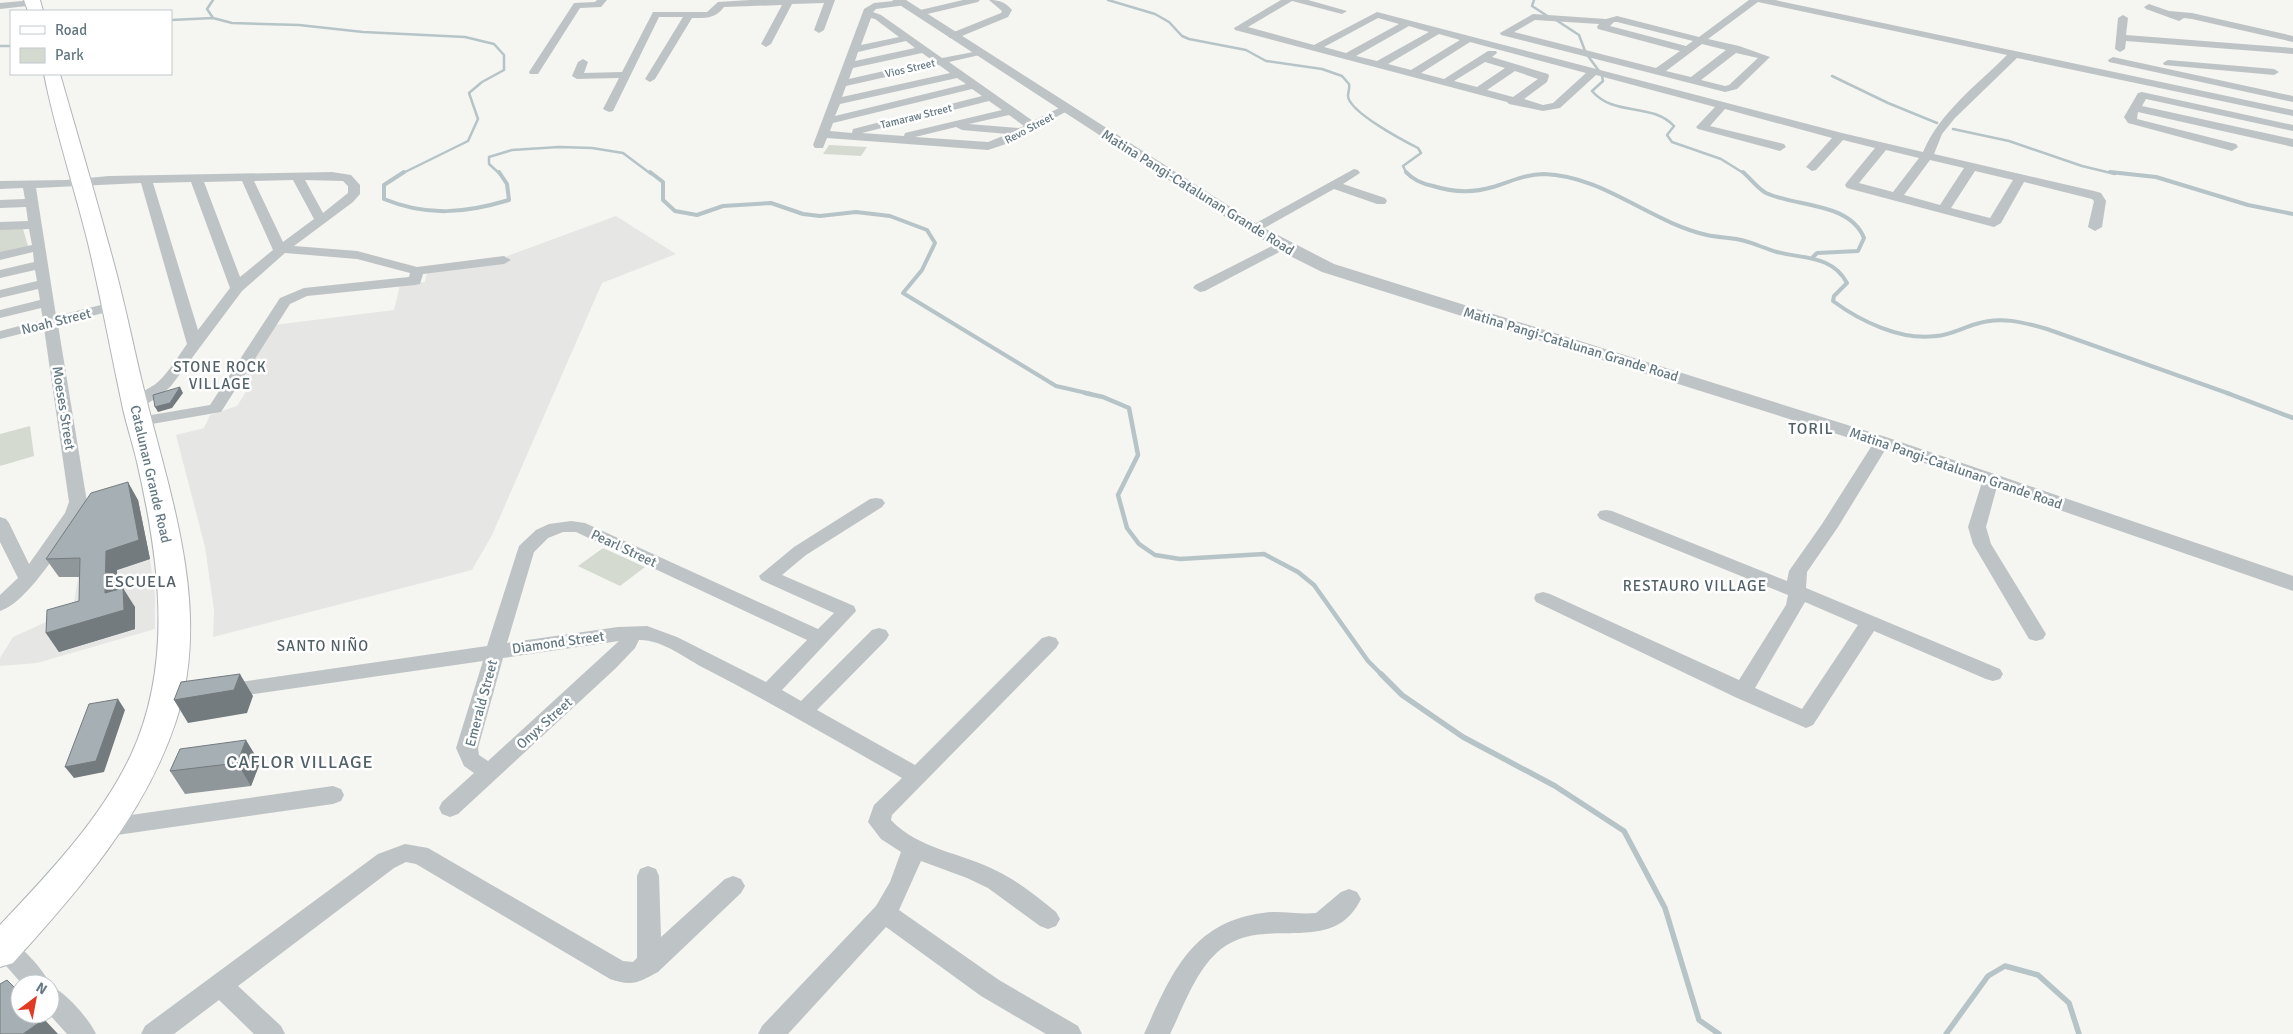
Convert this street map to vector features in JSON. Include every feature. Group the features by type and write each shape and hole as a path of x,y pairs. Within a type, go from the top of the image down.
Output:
{"main road":[{"name":"Catalunan Grande Road","path":"2,949 67,875 102,828 185,697 173,643 174,593 170,555 157,490 82,183 52,75"}],"street":[{"path":"534,72 577,4 598,4 602,0"},
{"path":"609,109 656,14 711,14 716,12 721,4 826,0"},
{"path":"819,30 830,0"},
{"path":"919,13 975,0"},
{"path":"954,36 1005,15 1007,10 994,0"},
{"path":"1288,0 1239,28 1513,102 1543,108 1553,108 1594,71"},
{"path":"1296,0 1342,11"},
{"path":"1658,72 1755,0"},
{"path":"1761,0 2220,97 2293,100"},
{"path":"766,44 788,2"},
{"path":"901,2 872,7 867,13 821,140 840,136 893,139 1010,110"},
{"name":"Matina Pangi-Catalunan Grande Road","path":"901,2 1065,109 1254,228 1314,262 1366,282 1631,362 1882,442 2293,584"},
{"path":"0,6 33,5"},
{"path":"2149,7 2264,48"},
{"path":"867,13 878,17 925,49 1032,126"},
{"path":"2170,14 2192,16 2291,39 2224,34"},
{"path":"650,79 689,15"},
{"path":"1315,48 1377,15 1840,136 2097,196 2100,201 2095,227"},
{"path":"1537,17 1608,22 1617,20 1702,40 1762,55 1765,59 1730,89 1506,33 1528,18 1537,17"},
{"path":"1608,22 1602,28 1616,39 1648,47 1688,50"},
{"path":"1348,56 1408,23"},
{"path":"2120,59 2121,38 2125,23"},
{"path":"1517,24 1536,29"},
{"path":"1378,65 1438,31"},
{"path":"1568,37 1570,40 1569,49"},
{"path":"853,50 908,38"},
{"path":"2121,38 2293,51"},
{"path":"1412,74 1468,39"},
{"path":"1594,55 1616,39"},
{"path":"1444,83 1501,47"},
{"path":"1625,64 1648,47"},
{"path":"1693,81 1735,48"},
{"path":"848,66 925,49"},
{"name":"Vios Street","path":"841,84 980,52"},
{"path":"1896,197 1927,156 1937,133 1951,116 2016,54"},
{"path":"1483,58 1541,74 1544,78 1513,102"},
{"path":"2274,72 2114,60 2293,100"},
{"path":"583,62 577,76 626,75"},
{"path":"1477,92 1514,67"},
{"path":"835,102 960,74"},
{"path":"2211,82 2221,80 2284,85"},
{"path":"2150,82 2130,117 2132,121 2232,147"},
{"path":"828,121 975,85"},
{"path":"2142,95 2293,128"},
{"name":"Tamaraw Street","path":"840,136 992,97"},
{"path":"2254,99 2293,113"},
{"path":"1723,105 1702,127 1780,147"},
{"path":"2135,108 2293,143"},
{"name":"Revo Street","path":"893,139 993,145 1065,109"},
{"path":"1740,137 1761,115"},
{"path":"949,126 1020,132"},
{"path":"1771,156 1801,126"},
{"path":"1812,167 1840,136"},
{"path":"1883,146 1851,185 1994,223 2020,178"},
{"path":"1943,210 1971,167"},
{"path":"1254,228 1354,173"},
{"path":"297,176 321,220"},
{"path":"0,186 146,179 297,176 341,177 352,181 354,194 350,199 279,249 237,288 159,390 137,412"},
{"path":"246,177 279,249"},
{"path":"196,178 237,288"},
{"path":"146,179 195,345"},
{"name":"Moeses Street","path":"0,605 14,595 27,579 74,514 78,502 29,185"},
{"path":"1334,185 1381,201"},
{"path":"0,204 32,203"},
{"path":"0,226 35,225"},
{"path":"1200,288 1282,245"},
{"path":"0,256 38,247"},
{"path":"279,249 357,255 417,271 504,260"},
{"path":"0,274 41,265"},
{"path":"137,412 215,409 285,301 290,297 304,292 414,281 417,271"},
{"path":"0,294 44,283"},
{"path":"0,314 47,302"},
{"name":"Noah Street","path":"0,335 113,306"},
{"path":"1742,692 1795,604 1798,592 1796,578 1798,571 1829,528 1882,442"},
{"path":"1991,479 1977,527 1982,544 2036,634"},
{"path":"768,692 848,611 768,576 800,551 876,503"},
{"path":"1606,515 1798,592 1993,674"},
{"path":"0,523 27,579"},
{"name":"Pearl Street","path":"495,651 525,550 542,534 555,527 563,526 579,527 821,638"},
{"path":"1543,598 1742,692 1806,720 1870,622"},
{"name":"Diamond Street","path":"185,697 495,651 633,633 647,634 665,639 768,692 917,776"},
{"name":"Onyx Street","path":"450,808 609,663 628,643 633,633"},
{"path":"802,712 879,636"},
{"path":"1048,919 1008,888 914,848 891,834 879,822 882,811 1049,643"},
{"name":"Emerald Street","path":"491,771 472,762 468,756 467,748 495,651"},
{"path":"102,828 333,795"},
{"path":"771,1034 884,913 905,878 914,848"},
{"path":"154,1034 386,861 405,853 420,855 619,971 634,973 648,964 733,886"},
{"path":"648,876 648,964"},
{"path":"1157,1034 1189,972 1205,949 1228,932 1256,923 1284,922 1303,925 1320,921 1333,914 1349,899"},
{"path":"884,913 990,988 1069,1034"},
{"path":"2,949 28,974"},
{"path":"220,985 272,1034"},
{"path":"60,1008 83,1034"}],"shaded area":[{"path":"616,216 676,254 602,283 492,535 472,570 213,637 214,610 205,547 176,435 204,428 210,415 237,406 251,384 239,385 274,325 394,310 400,285 425,282 427,273 505,263 507,256"},
{"path":"138,500 150,559 155,596 155,629 37,663 0,666 0,658 13,637 48,621 72,615 78,577 59,577 102,511"}],"green space":[{"path":"829,145 867,147 861,156 823,154"},
{"path":"0,229 23,229 28,246 0,254"},
{"path":"30,426 34,456 0,466 0,434"},
{"path":"603,548 645,567 620,586 578,566"}],"building":[{"path":"180,387 170,403 155,407 153,395"},
{"path":"128,482 139,540 106,551 105,593 123,588 124,610 46,633 47,610 79,601 80,558 46,559 91,493"},
{"path":"240,674 234,690 174,700 181,682"},
{"path":"118,699 96,761 65,767 89,704"},
{"path":"246,740 237,763 170,771 180,749"},
{"path":"7,980 10,983 10,1024 37,1024 23,1034 0,1034 0,984"}],"waterway":[{"path":"213,0 207,9 213,18"},
{"path":"1108,0 1155,14 1169,22 1182,36 1189,39 1246,50 1266,61 1322,69 1342,76 1349,84 1348,96 1357,110 1378,125 1418,148 1421,153 1403,166 1406,172"},
{"path":"1534,0 1532,6 1549,17"},
{"path":"172,20 213,18"},
{"path":"213,18 232,23 299,25 363,32 465,37 494,44 504,55 504,70 482,82 469,93 478,119 468,141 401,174"},
{"path":"1556,20 1579,35 1585,51"},
{"path":"0,46 10,46"},
{"path":"1588,56 1599,71"},
{"path":"1602,76 1603,81 1592,91 1601,99 1611,104 1655,114 1665,119 1674,126 1667,135 1672,142 1721,159 1745,174"},
{"path":"1832,76 1888,103 1937,123"},
{"path":"1953,129 2009,141 2082,166 2115,174"},
{"path":"500,174 489,164 489,157 512,150 559,147 592,148 623,153 651,174"},
{"path":"404,172 384,185 384,199 400,205 431,211 477,208 509,200 507,184 499,172"},
{"path":"650,172 663,182 663,200 675,211 697,215 723,206 771,203 803,214 820,216 856,212 890,216 927,230 935,243 922,270 903,293 1056,386 1091,394"},
{"path":"1406,172 1426,184 1448,190 1463,191 1485,189 1537,174 1566,177 1607,191 1686,229 1707,235 1749,242 1777,252 1825,263 1841,274 1847,283 1834,296 1833,301 1856,316 1881,328 1923,337 1946,334 1994,320 2020,322 2047,329 2230,394"},
{"path":"2110,172 2156,177 2248,205 2293,214"},
{"path":"1745,174 1766,193 1821,207 1847,218 1857,226 1864,238 1858,251 1817,253 1813,257"},
{"path":"1085,393 1103,397 1129,408 1138,455 1118,495 1127,528 1139,544 1155,555 1180,559 1264,554 1298,572 1314,585 1368,661 1402,695 1463,737 1555,786 1624,831 1665,908 1699,1020 1719,1034"},
{"path":"2227,393 2293,418"},
{"path":"1946,1034 1988,976 2005,966 2038,975 2069,1003 2079,1034"}],"district":[{"name":"STONE ROCK VILLAGE","path":"220,376"},
{"name":"TORIL","path":"1811,428"},
{"name":"ESCUELA","path":"141,581"},
{"name":"RESTAURO VILLAGE","path":"1695,586"},
{"name":"SANTO NIÑO","path":"323,646"},
{"name":"CAFLOR VILLAGE","path":"300,762"}]}
